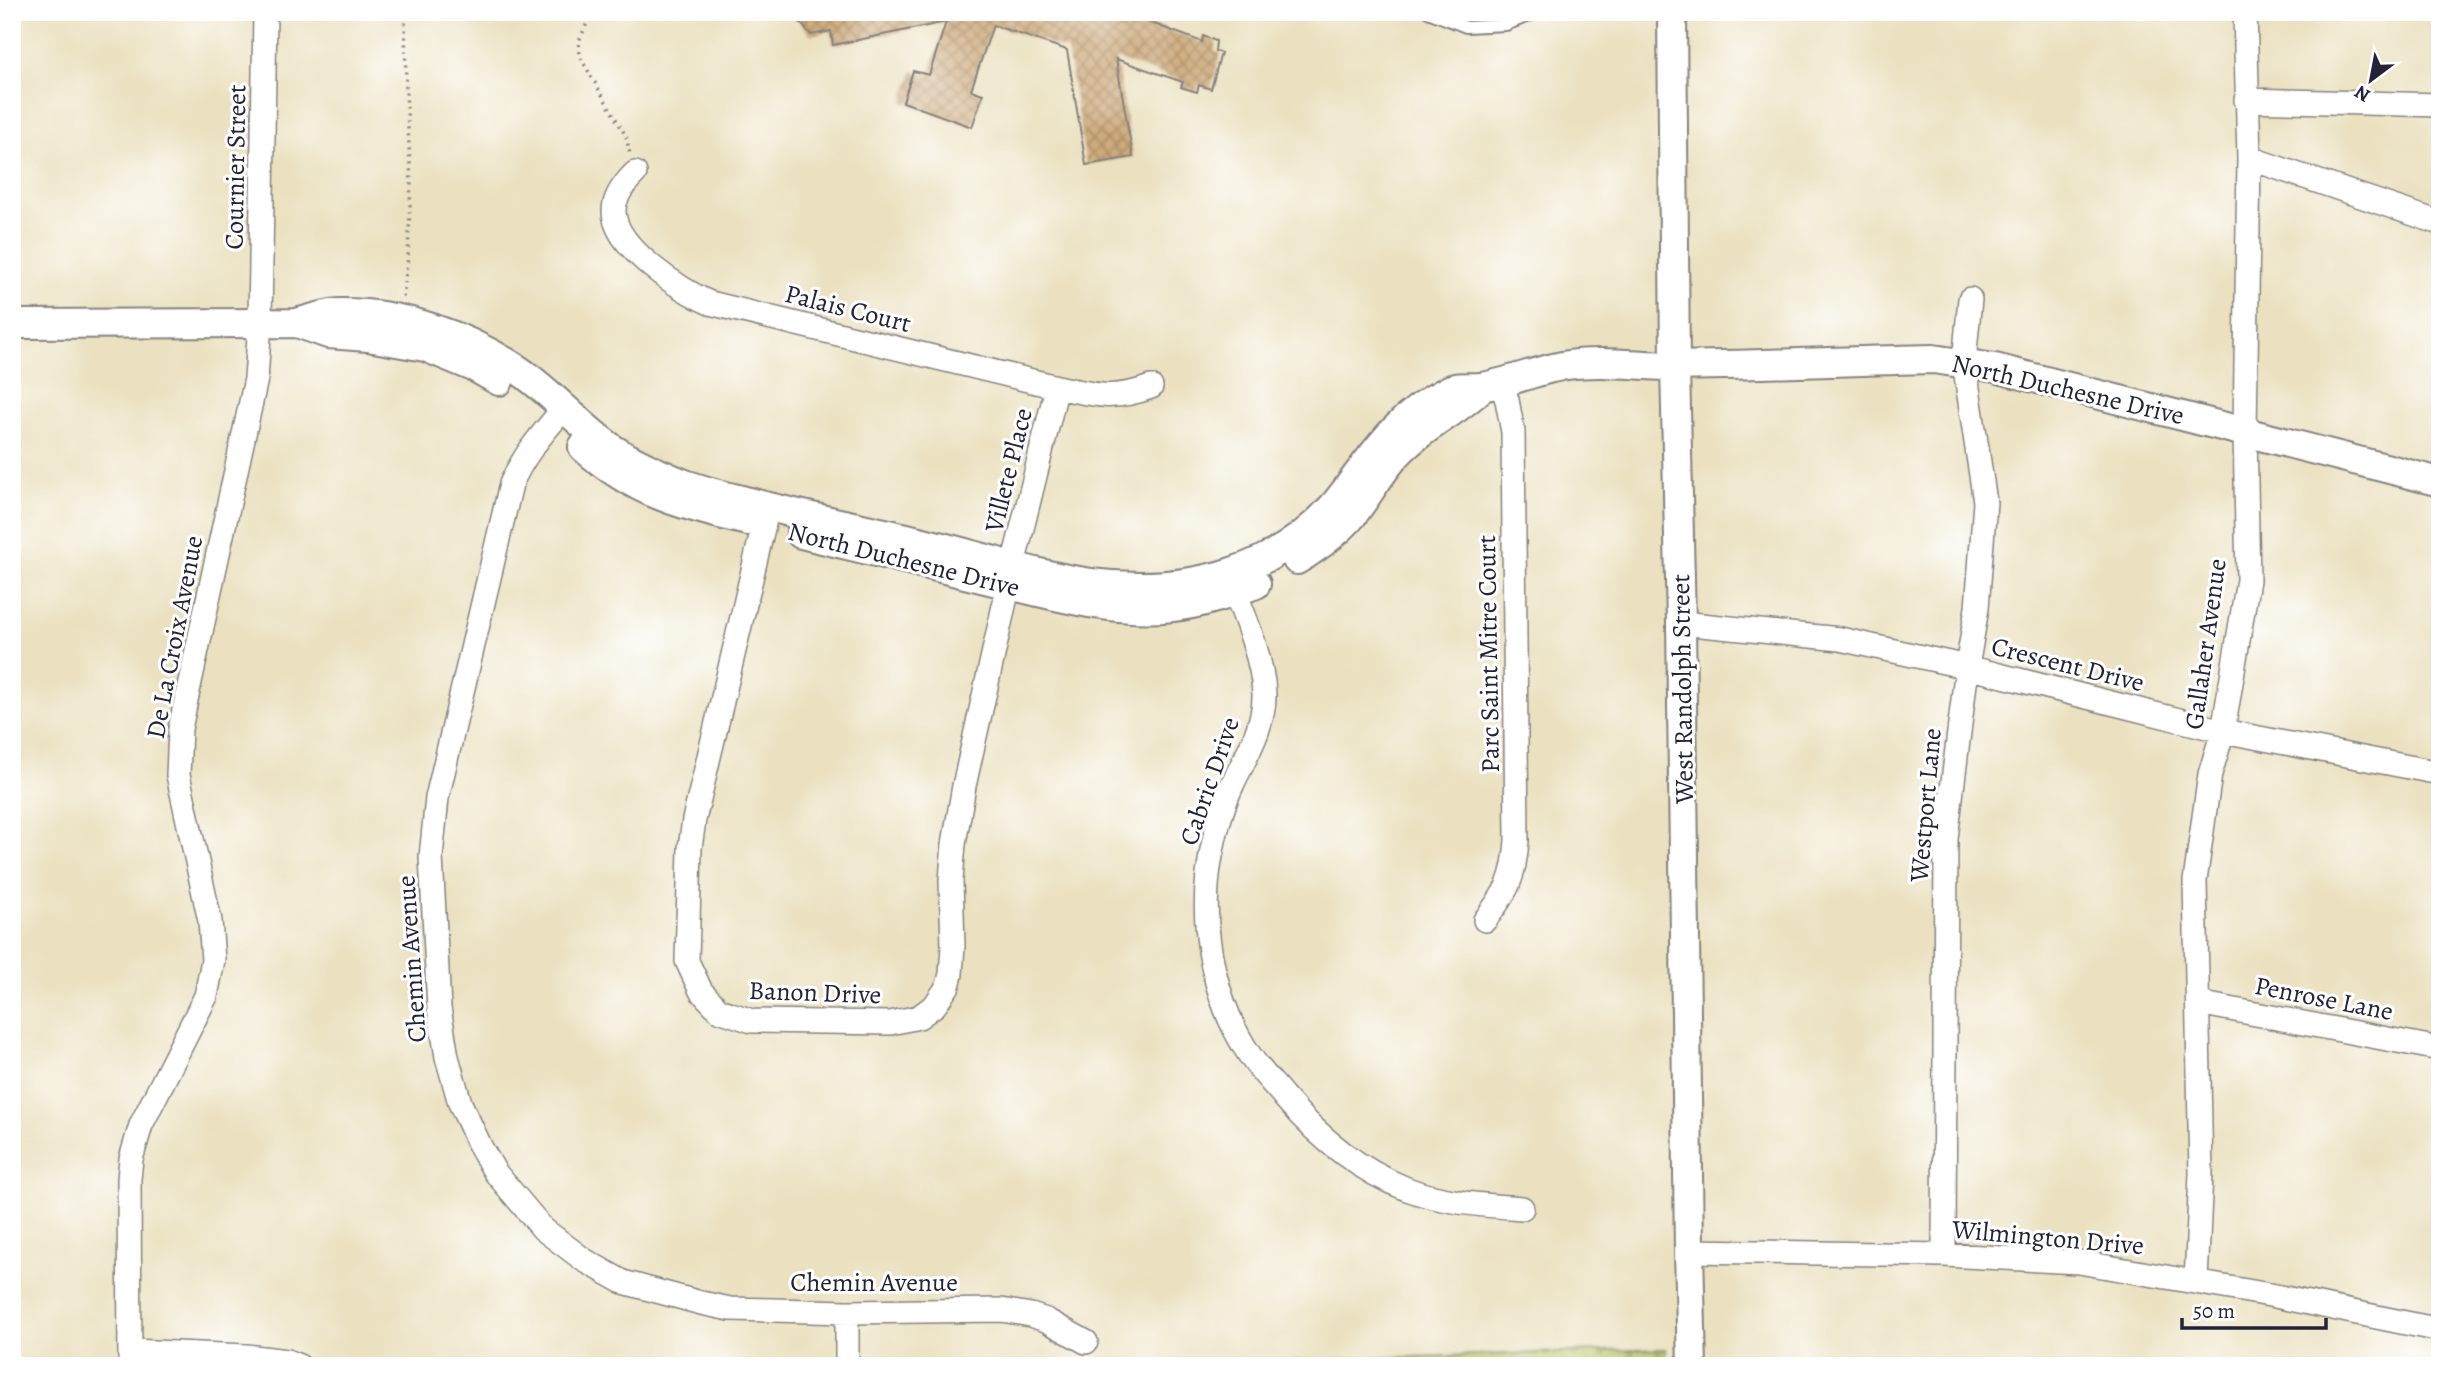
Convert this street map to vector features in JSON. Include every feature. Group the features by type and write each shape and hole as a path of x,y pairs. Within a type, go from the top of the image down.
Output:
{"street":[{"name":"Cournier Street","path":"260,322 265,12"},
{"name":"West Randolph Street","path":"1672,12 1675,366 1692,1366"},
{"name":"Gallaher Avenue","path":"2196,1282 2201,1174 2195,881 2210,774 2223,731 2248,580 2245,432 2249,158 2245,12"},
{"path":"2246,100 2440,105"},
{"path":"2249,158 2440,223"},
{"name":"Palais Court","path":"635,173 622,187 613,207 615,220 624,238 650,265 689,294 710,303 1099,396 1126,396 1151,387"},
{"name":"Westport Lane","path":"1944,1255 1946,838 1977,608 1985,502 1964,362 1970,299"},
{"name":"North Duchesne Drive","path":"12,324 297,323 343,313 396,319 439,330 493,355 518,370 559,415"},
{"name":"De La Croix Avenue","path":"130,1358 131,1159 141,1125 206,996 213,960 209,921 178,775 178,752 183,717 249,416 257,366 260,322"},
{"name":"North Duchesne Drive","path":"297,323 328,334 378,338 425,347 476,368 637,463 766,516 923,541 1011,575 1144,587 1231,583 1282,551 1304,533 1345,493 1361,467 1397,426 1447,391 1460,386 1491,384 1571,364 1675,366 1933,359 1964,362 2440,482"},
{"name":"Parc Saint Mitre Court","path":"1485,920 1507,891 1516,859 1517,841 1513,432 1507,400 1491,384"},
{"name":"Villete Place","path":"1011,575 1057,387"},
{"name":"Chemin Avenue","path":"559,415 524,457 510,484 437,798 432,836 439,1008 447,1057 460,1103 481,1149 495,1172 543,1229 601,1271 623,1282 730,1309 847,1312 1001,1310 1046,1320 1086,1342"},
{"name":"Banon Drive","path":"766,516 699,793 690,848 687,961 701,991 710,1002 719,1010 741,1019 827,1024 890,1023 919,1017 942,996 948,986 952,961 951,880 959,812 1011,575"},
{"name":"Cabric Drive","path":"1231,583 1244,614 1264,693 1256,732 1224,804 1213,847 1206,896 1209,941 1218,988 1237,1031 1262,1071 1309,1125 1334,1147 1366,1169 1424,1195 1465,1203 1521,1208"},
{"name":"Crescent Drive","path":"1681,623 1840,639 1967,667 2223,731 2440,774"},
{"name":"Penrose Lane","path":"2197,1003 2440,1049"},
{"name":"Wilmington Drive","path":"1689,1251 1944,1255 2079,1262 2270,1295 2440,1330"},
{"path":"847,1312 847,1366"},
{"path":"130,1358 246,1356 287,1361 299,1366"}],"lane":[{"path":"1428,12 1465,27 1506,25 1539,12"}],"path":[{"path":"396,319 405,290 411,182 405,91 405,12"},
{"path":"592,12 579,41 580,57 625,136 635,173"}],"green space":[{"path":"1666,1349 1666,1366 1225,1366 1225,1363"}],"building":[{"path":"791,12 1122,12 1202,42 1203,36 1216,41 1215,51 1221,53 1211,89 1199,85 1197,92 1181,87 1183,82 1116,59 1133,157 1086,165 1067,50 993,25 971,90 983,94 972,127 903,102 913,71 929,75 946,22 833,45 831,31 811,35"}]}
